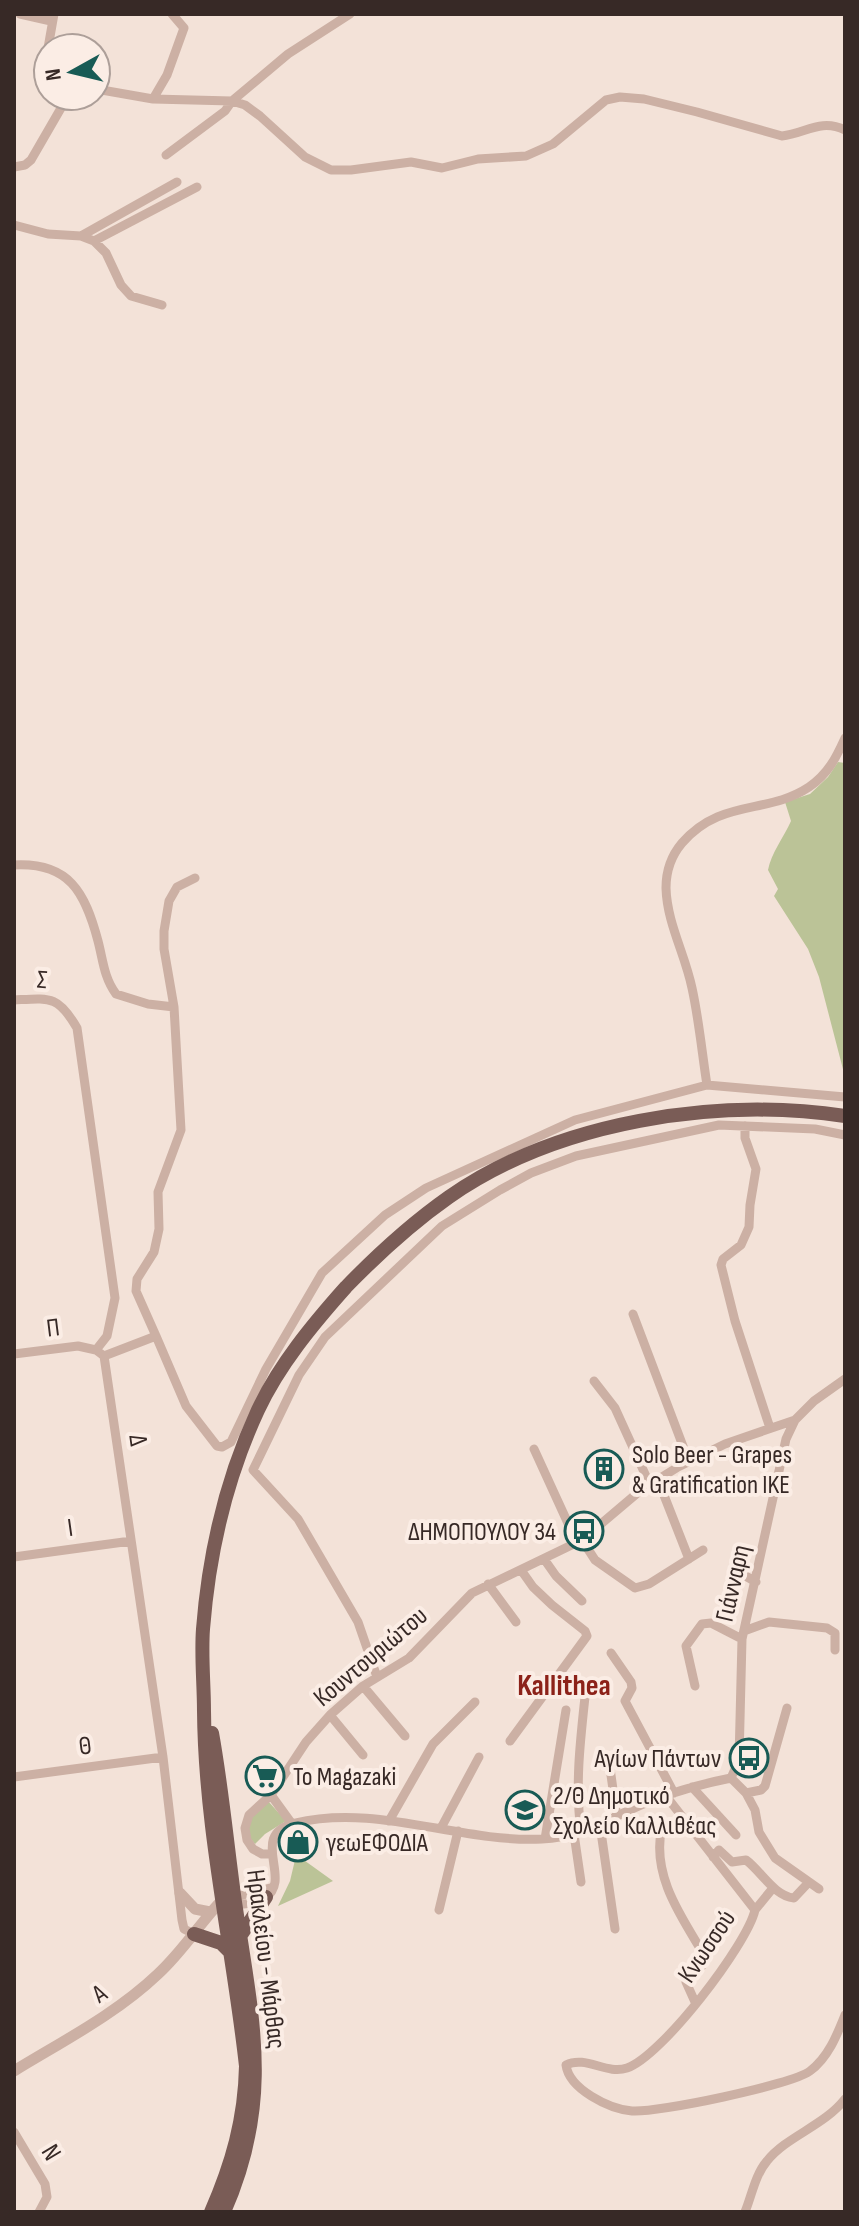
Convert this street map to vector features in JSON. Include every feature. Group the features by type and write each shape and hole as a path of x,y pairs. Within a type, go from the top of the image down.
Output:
{"main road":[{"name":"Ηρακλείου - Μάρθας","path":"211,2212 235,2153 246,2086 244,2045 229,1951 212,1734 205,1710 202,1679 206,1592 222,1509 237,1461 260,1407 285,1363 328,1307 376,1255 451,1196 531,1153 672,1114 766,1109 845,1116"},
{"path":"240,1936 269,1892"},
{"name":"Ηρακλείου - Μάρθας","path":"224,2212 240,2176 256,2091 255,2048 240,1936 225,1904"},
{"path":"194,1934 221,1943 229,1951"}],"street":[{"path":"20,14 53,18"},
{"path":"153,99 167,75 184,28 172,14"},
{"path":"166,155 225,111 232,101 288,54 350,14"},
{"path":"112,92 153,99 232,101 245,105 305,157 331,170 411,162 442,168 478,159 526,156 553,144 606,100 620,97 644,99 782,136 793,135 814,125 845,130"},
{"path":"14,167 31,160 59,112"},
{"path":"81,236 177,182"},
{"path":"94,241 197,187"},
{"path":"14,225 94,241 106,253 121,285 131,296 162,305"},
{"path":"707,1085 692,988 673,927 666,888 669,865 685,839 709,819 807,788 831,767 845,738"},
{"path":"14,865 53,868 76,889 87,906 107,979 116,994 139,1002 174,1007"},
{"path":"195,878 177,887 166,913 164,949 174,1007 181,1130 158,1192 159,1229 154,1252 136,1285 186,1406 217,1446 231,1442 266,1369 322,1273 385,1215 426,1188 575,1120 707,1085 845,1097"},
{"name":"Σ","path":"14,1000 47,998 64,1006 77,1028 115,1298 100,1353"},
{"path":"377,1677 358,1622 298,1519 253,1470 299,1375 325,1337 442,1226 510,1184 576,1156 719,1125 815,1129 845,1135"},
{"path":"745,1126 745,1138 756,1169 749,1227 741,1245 723,1259 721,1265 735,1321 770,1428"},
{"path":"633,1314 689,1462"},
{"path":"100,1353 156,1336"},
{"name":"Π","path":"14,1354 78,1346 100,1353"},
{"name":"Δ","path":"100,1353 163,1757 184,1929 194,1934"},
{"name":"Κουντουριώτου","path":"271,1854 262,1854 253,1849 247,1840 245,1828 249,1815 271,1795 306,1742 330,1715 363,1686 409,1658 472,1593 579,1542 654,1482 689,1462 725,1444 795,1420 814,1401 845,1379"},
{"path":"594,1381 615,1408 654,1482 689,1559"},
{"name":"Γιάνναρη","path":"731,1778 739,1760 743,1635 786,1439 795,1420"},
{"path":"534,1449 579,1542 595,1560 635,1588 649,1584 703,1550"},
{"name":"Ι","path":"14,1557 131,1541"},
{"path":"544,1559 556,1576 582,1601"},
{"path":"510,1741 587,1636 533,1587 521,1570"},
{"path":"737,1571 756,1582"},
{"path":"488,1584 516,1622"},
{"path":"695,1686 686,1646 702,1624 711,1623 743,1635 769,1622 827,1628 835,1633 835,1650"},
{"name":"Κνωσσού","path":"611,1653 631,1682 632,1688 625,1701 685,1823 755,1910 745,1934 662,2044 633,2065 616,2070 591,2063 569,2062 566,2065 569,2077 594,2097 636,2111 767,2086 804,2075 817,2066 845,2015"},
{"path":"363,1686 405,1736"},
{"path":"581,1882 577,1772 585,1697"},
{"path":"389,1821 433,1744 475,1702"},
{"path":"746,1793 765,1786 787,1708"},
{"path":"545,1839 566,1710"},
{"path":"330,1715 363,1755"},
{"name":"Θ","path":"14,1777 163,1757"},
{"path":"441,1828 479,1757"},
{"path":"610,1768 617,1818"},
{"path":"180,1893 195,1909 269,1892 276,1875 271,1854 276,1834 292,1824 337,1817 365,1817 517,1839 545,1839 577,1833 670,1794 731,1778 746,1793 755,1810 759,1832 775,1858 819,1889"},
{"path":"692,1787 736,1835"},
{"path":"271,1795 292,1824"},
{"path":"685,1823 662,1827 661,1852 667,1890 704,1958 703,1965 688,1976 686,1982 693,2004"},
{"path":"600,1825 615,1929"},
{"path":"439,1910 458,1831"},
{"path":"713,1857 719,1850 732,1862 746,1860 789,1899 794,1898 809,1882"},
{"path":"755,1910 770,1884 773,1853"},
{"name":"Α","path":"14,2071 130,1999 170,1963 194,1934 207,1926 225,1904"},
{"path":"745,2212 764,2164 774,2153 831,2115 845,2099"},
{"name":"Ν","path":"14,2132 45,2184 47,2197 39,2212"}],"green space":[{"path":"838,762 845,763 845,1077 819,977 808,949 774,896 778,889 768,870 791,821 785,802 810,794"},
{"path":"268,1801 286,1821 255,1844 245,1832 252,1811"},
{"path":"301,1858 333,1881 278,1906 290,1881 295,1860"}],"place":[{"name":"Solo Beer - Grapes & Gratification IKE","path":"604,1469"},
{"name":"ΔΗΜΟΠΟΥΛΟΥ 34","path":"584,1531"},
{"name":"Αγίων Πάντων","path":"749,1758"},
{"name":"To Magazaki","path":"265,1776"},
{"name":"2/Θ Δημοτικό Σχολείο Καλλιθέας","path":"525,1810"},
{"name":"γεωΕΦΟΔΙΑ","path":"298,1842"}],"district":[{"name":"Kallithea","path":"564,1685"}]}
